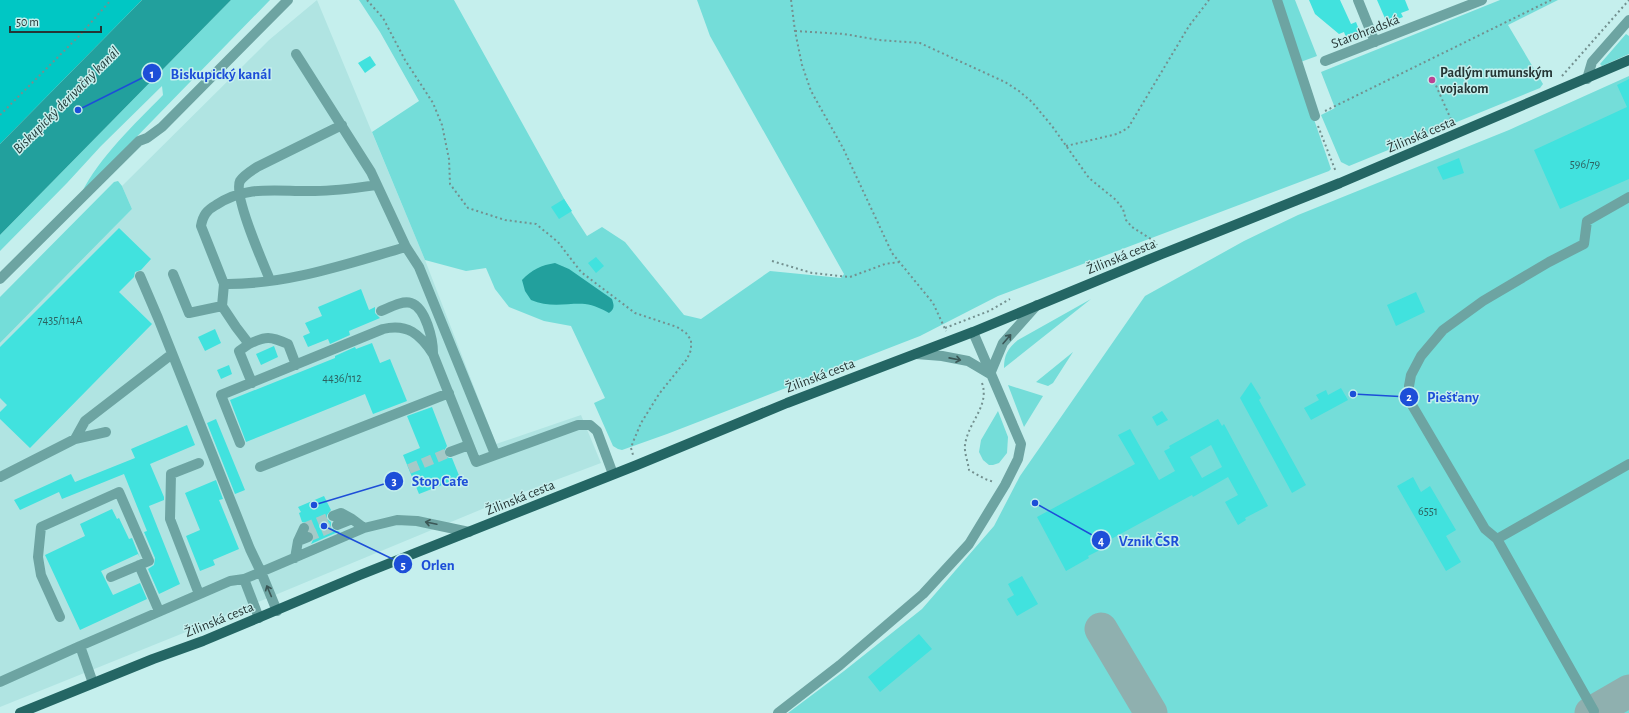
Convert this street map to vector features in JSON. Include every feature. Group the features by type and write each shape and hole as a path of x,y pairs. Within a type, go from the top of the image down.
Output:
{"main road":[{"name":"Žilinská cesta","path":"20,713 203,641 360,575 637,465 787,403 973,332 1340,183 1629,60"}],"street":[{"path":"0,279 139,141 147,138 162,127 288,0"},
{"path":"1277,0 1314,116"},
{"path":"1358,0 1375,42"},
{"name":"Starohradská","path":"1324,61 1482,0"},
{"path":"1586,79 1592,62 1629,20"},
{"path":"296,54 371,172 406,247 419,267 495,454"},
{"path":"270,280 239,194 240,182 246,174 277,156 342,125"},
{"path":"249,344 222,306 224,284 201,226 202,217 209,209 227,198 252,190 314,191 348,189 377,185"},
{"path":"1594,711 1497,539 1485,529 1410,400 1409,386 1411,375 1421,356 1443,330 1484,302 1549,262 1584,244 1587,221 1629,197"},
{"path":"224,284 246,284 293,277 406,247"},
{"path":"173,274 189,313 222,306"},
{"path":"140,276 277,611"},
{"path":"381,312 396,305 407,303 412,303 417,306 422,312 428,326 433,343 433,353"},
{"path":"990,374 1003,344 1038,305"},
{"path":"240,443 221,395 383,329 398,327 405,328 413,332 425,341 433,353 476,462 578,425 590,425 597,431 613,474"},
{"path":"778,713 840,665 923,594 968,544 1005,485 1018,459 1021,444 973,332"},
{"path":"252,383 239,351 263,337 276,339 288,344 296,365"},
{"path":"75,439 85,420 172,354"},
{"path":"916,354 942,356 968,361 990,374"},
{"path":"260,467 449,393"},
{"path":"0,477 75,439 106,432"},
{"path":"450,452 469,445"},
{"path":"199,463 171,474 170,519 199,594"},
{"path":"1497,539 1629,464"},
{"path":"60,617 42,575 38,556 41,527 119,492 149,561 111,577"},
{"path":"335,520 341,513 364,528"},
{"path":"0,682 199,594 230,581 244,579 364,528 397,520 417,520 469,532"},
{"path":"295,558 298,541 306,532"},
{"path":"139,565 159,611"},
{"path":"244,579 259,618"},
{"path":"80,646 93,683"}],"path":[{"path":"0,115 79,36 111,0"},
{"path":"367,0 383,18 405,60 433,103 442,125 449,159 450,184 468,208 505,220 536,224 558,242 581,272 634,313 677,327 686,333 690,340 691,350 687,359 659,394 633,442 631,448 637,465"},
{"path":"791,0 795,31 802,64 811,91 835,132 892,253 933,303 950,341"},
{"path":"1066,146 1117,134 1128,128 1189,26 1209,0"},
{"path":"1340,183 1314,116 1551,0"},
{"path":"1557,79 1564,75 1629,0"},
{"path":"795,31 844,34 879,40 911,42 933,49 986,73 1019,91 1032,102 1052,126 1089,178 1116,200 1123,209 1128,223 1154,241 1162,254"},
{"path":"1434,81 1455,127"},
{"path":"772,261 812,272 850,277 885,264 899,262"},
{"path":"945,328 989,311 1010,299"},
{"path":"981,381 984,391 982,405 973,422 965,446 969,470 985,479 1005,485"}],"shaded area":[{"path":"0,0 142,0 0,144"},
{"path":"231,0 270,0 81,194 89,180 108,154 129,129 163,95 162,86 101,146 0,251 0,235"},
{"path":"317,0 425,260 496,444 581,415 601,463 516,495 181,634 0,707 0,343 132,209 122,186 269,40"},
{"path":"359,0 454,0 572,213 587,236 602,227 625,242 684,315 701,319 770,271 841,278 844,274 710,36 697,0 1295,0 1317,56 1295,64 1331,169 998,296 920,336 622,450 613,446 594,403 605,398 571,326 544,321 509,307 495,289 486,268 466,271 425,260 372,132 419,101 380,32"},
{"path":"1500,0 1558,0 1508,25 1543,84 1540,88 1349,166 1341,162 1321,115 1335,108 1321,72"},
{"path":"1626,34 1629,36 1629,54 1602,66 1600,64"},
{"path":"1629,76 1629,713 788,713 922,609 994,526 1020,476 1145,296 1244,241 1298,215 1509,130"},
{"path":"118,181 122,186 132,209 0,343 0,297 114,182"},
{"path":"1091,299 1004,368 1007,352 1018,340"},
{"path":"1073,352 1053,383 1048,386 1036,382"},
{"path":"1008,385 1043,396 1024,427"},
{"path":"998,411 1008,437 1007,453 999,463 989,465 983,460 979,452 981,440"}],"water":[{"name":"Biskupický derivačný kanál","path":"142,0 231,0 0,235 0,144"},
{"path":"555,263 569,269 612,299 614,305 612,310 609,313 598,307 588,305 551,305 531,300 525,291 522,280 537,268"}],"building":[{"path":"1309,0 1340,0 1351,24 1356,22 1361,35 1347,40 1344,32 1339,34 1315,14"},
{"path":"1377,0 1405,0 1409,10 1401,13 1403,17 1387,23"},
{"path":"370,56 376,65 365,73 358,63"},
{"path":"1629,79 1629,179 1560,209 1534,150 1627,107 1617,85"},
{"path":"1459,158 1464,173 1443,180 1437,167"},
{"path":"564,199 572,211 559,219 551,207"},
{"path":"119,228 151,259 141,270 135,272 134,277 119,292 152,324 30,448 0,419 0,412 7,405 0,398 0,347"},
{"path":"596,257 604,266 596,273 588,263"},
{"path":"361,289 369,310 375,307 375,313 380,318 349,331 350,335 330,344 328,339 308,347 303,336 310,333 305,323 322,316 318,307"},
{"path":"1416,292 1425,312 1396,326 1387,305"},
{"path":"215,329 221,343 205,351 198,337"},
{"path":"372,343 380,363 390,359 407,401 373,414 365,394 246,442 230,400 335,358 335,356 355,347 356,349"},
{"path":"274,346 278,357 261,365 256,354"},
{"path":"229,365 232,374 221,379 217,370"},
{"path":"1251,382 1261,398 1259,400 1306,485 1292,493 1240,398"},
{"path":"1341,388 1348,400 1311,420 1304,408 1319,400 1316,395 1326,390 1328,395"},
{"path":"432,407 447,446 444,451 444,455 452,458 460,478 419,494 403,455 420,448 407,416"},
{"path":"1162,411 1168,420 1157,426 1152,417"},
{"path":"216,419 245,490 235,494 207,423"},
{"path":"1218,419 1222,426 1224,424 1268,506 1245,518 1246,520 1238,525 1225,502 1238,495 1228,477 1193,497 1192,495 1102,544 1104,548 1088,556 1089,558 1066,571 1037,517 1135,464 1118,435 1130,429 1159,480 1175,471 1164,451 1170,448 1169,446","holes":["1211,445 1222,467 1202,478 1190,457"]},
{"path":"187,425 195,445 150,464 164,500 149,506 180,584 159,594 148,569 154,565 155,558 144,532 147,531 124,474 62,499 59,492 20,510 14,500 71,474 75,482 135,458 131,449"},
{"path":"1413,477 1421,492 1430,486 1456,530 1446,536 1461,562 1446,571 1397,486"},
{"path":"216,480 223,499 219,500 239,549 213,560 215,565 200,571 186,536 200,530 185,493"},
{"path":"324,496 331,510 327,515 327,519 331,522 331,528 336,531 340,531 311,544 314,535 310,531 309,524 302,522 299,513 301,512 298,507"},
{"path":"112,509 117,519 119,518 129,539 132,538 140,558 138,554 101,571 113,595 140,583 147,599 80,630 45,555 85,536 80,524"},
{"path":"1022,576 1038,604 1017,616 1007,599 1014,595 1008,584"},
{"path":"919,634 932,649 880,692 868,677"}],"taxiway":[{"path":"1101,629 1151,713"},
{"path":"1591,713 1629,691"}],"tunnel":[{"path":"409,469 450,452"},
{"path":"304,528 333,516"},
{"path":"308,537 337,525"}],"place":[{"name":"Padlým rumunským vojakom","path":"1432,80"},
{"name":"Biskupický kanál","path":"78,110"},
{"name":"Piešťany","path":"1353,394"},
{"name":"Vznik ČSR","path":"1035,503"},
{"name":"Stop Cafe","path":"314,505"},
{"name":"Orlen","path":"324,526"}]}
